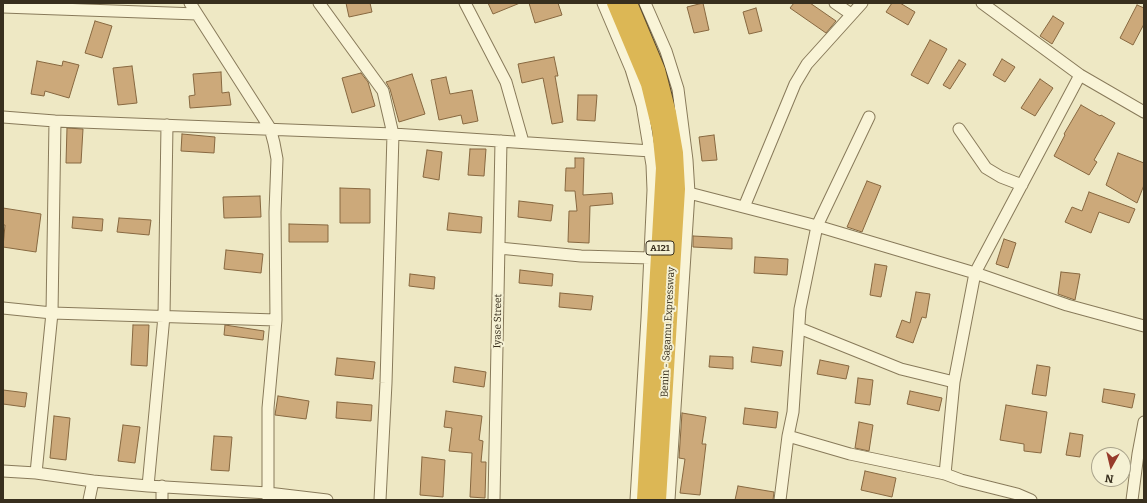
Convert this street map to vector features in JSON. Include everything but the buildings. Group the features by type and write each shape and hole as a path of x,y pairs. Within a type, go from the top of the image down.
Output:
{"highway":[{"name":"A121","path":"615,3 649,84 660,129 664,168 645,500"},
{"name":"Benin - Sagamu Expressway","path":"629,3 657,70 668,113 675,153 677,189 658,500"}],"street":[{"path":"190,3 270,128 277,159 275,212 276,320 268,408 268,497"},
{"path":"319,3 382,91 393,134 386,383 380,500"},
{"path":"465,3 506,82 522,142"},
{"path":"603,3 631,70 642,105 651,151 652,190 650,258 636,500"},
{"path":"645,3 666,51 678,89 687,160 689,193 669,500"},
{"path":"835,3 851,14"},
{"path":"744,207 795,84 806,64 862,3"},
{"path":"982,3 1080,75 1144,112"},
{"path":"3,7 197,14"},
{"path":"945,474 954,382 975,273 1080,75"},
{"path":"3,117 55,121 270,128 393,134 651,151"},
{"path":"780,500 788,436 793,412 800,309 817,226 868,117"},
{"path":"36,473 52,313 55,121"},
{"path":"148,486 164,316 167,125"},
{"path":"960,129 986,168 1001,177 1022,185"},
{"name":"Iyase Street","path":"494,500 501,141"},
{"path":"689,193 817,226 975,273 1067,305 1144,326"},
{"path":"499,248 581,256 650,258"},
{"path":"3,308 52,313 276,320"},
{"path":"799,328 901,369 954,382"},
{"path":"1132,500 1144,422"},
{"path":"788,436 850,454 945,474 1031,500"},
{"path":"3,471 36,473 93,481 162,486 268,497 327,500"},
{"path":"89,500 93,481"},
{"path":"162,486 162,500"}]}
